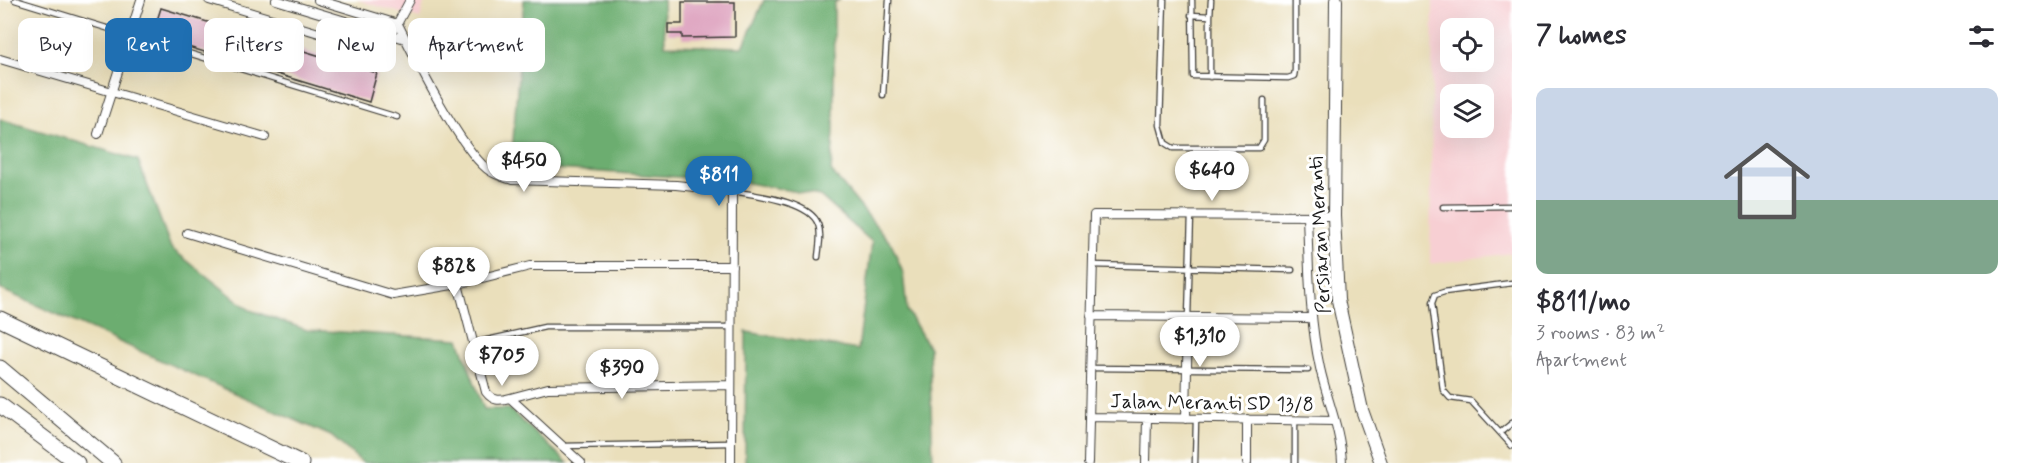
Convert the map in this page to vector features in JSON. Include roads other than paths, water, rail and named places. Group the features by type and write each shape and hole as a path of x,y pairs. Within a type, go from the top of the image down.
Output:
{"highway":[{"path":"0,319 301,463"},
{"path":"0,368 113,463"},
{"path":"0,405 77,463"},
{"path":"22,421 62,463"}],"street":[{"path":"135,18 141,0"},
{"path":"209,0 316,32"},
{"path":"276,0 339,18"},
{"path":"318,0 398,24 461,136 486,169 498,176 512,180 676,185 732,191 731,463"},
{"name":"Persiaran Meranti","path":"1336,0 1334,216 1338,300 1362,410 1381,463"},
{"path":"396,27 406,2"},
{"path":"396,36 405,40"},
{"path":"0,59 265,137"},
{"path":"98,134 118,72"},
{"path":"1088,463 1094,215 1334,216"},
{"path":"1307,216 1311,318 1334,421 1340,437 1342,463"},
{"path":"187,233 393,295 458,284 531,266 732,266"},
{"path":"458,284 486,392 491,398 500,401 548,388 732,385"},
{"path":"1091,316 1311,318"},
{"path":"1186,418 1188,317"},
{"path":"510,398 581,463"},
{"name":"Jalan Meranti SD 13/8","path":"1089,417 1334,421"},
{"path":"1146,463 1147,418"},
{"path":"1247,419 1247,463"}],"lane":[{"path":"15,0 105,27"},
{"path":"883,95 889,0"},
{"path":"1164,0 1160,125 1165,143 1173,148 1259,148 1264,140 1264,100"},
{"path":"1192,0 1191,71 1193,76 1288,78 1294,76 1295,0"},
{"path":"1210,77 1211,0"},
{"path":"1191,15 1210,16"},
{"path":"192,53 397,117"},
{"path":"732,191 772,198 800,207 813,215 820,231 818,257"},
{"path":"1443,207 1512,206"},
{"path":"1188,317 1191,215"},
{"path":"1092,265 1292,270"},
{"path":"1512,283 1444,291 1436,295 1432,303 1443,390 1450,398 1471,401 1512,446"},
{"path":"474,343 545,327 732,327"},
{"path":"1090,368 1187,367 1308,370"},
{"path":"1195,463 1196,419"},
{"path":"1295,420 1295,463"},
{"path":"1501,432 1512,423"},
{"path":"560,446 731,443"}]}
